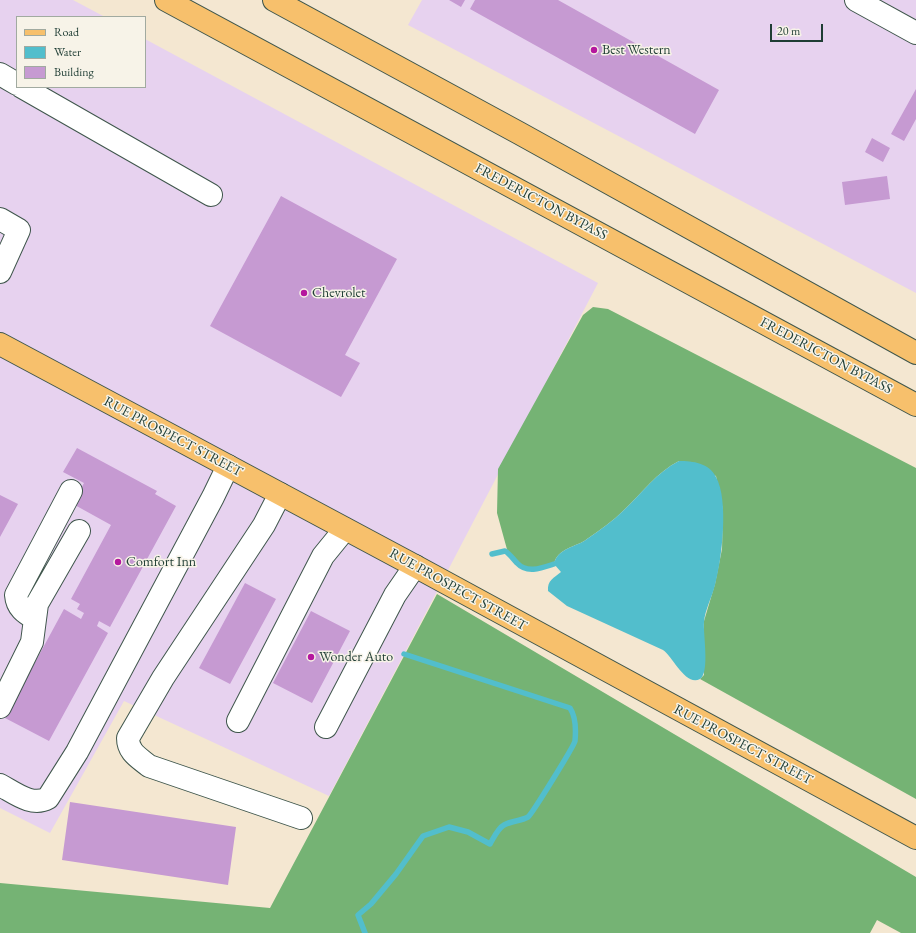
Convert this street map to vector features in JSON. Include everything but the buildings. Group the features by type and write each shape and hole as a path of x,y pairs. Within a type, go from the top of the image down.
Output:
{"main road":[{"name":"FREDERICTON BYPASS","path":"166,0 916,405"},
{"path":"274,0 519,133 916,353"},
{"name":"RUE PROSPECT STREET","path":"0,344 415,566 916,838"}],"street":[{"path":"856,0 916,33"},
{"path":"0,74 16,83"},
{"path":"24,88 211,195"},
{"path":"0,218 19,230 0,272"},
{"path":"0,785 34,802 42,802 48,798 77,752 213,497 228,466"},
{"path":"35,619 23,612 16,603 16,595 71,491"},
{"path":"280,494 264,524 163,678 128,738 128,746 133,753 149,766 301,818"},
{"path":"238,721 323,556 345,529"},
{"path":"0,707 32,642 37,604 79,531"},
{"path":"326,727 395,595 415,566"}],"shaded area":[{"path":"0,0 73,0 103,16 16,16 16,88 146,88 146,40 598,283 329,796 124,701 50,833 0,808"},
{"path":"422,0 916,0 916,293 408,25"}],"green space":[{"path":"593,307 608,309 916,468 916,799 700,679 704,675 704,621 715,584 722,549 723,510 716,476 679,461 657,477 624,510 606,525 583,542 568,548 559,554 554,564 528,569 518,565 508,553 497,513 498,469 583,315"},
{"path":"437,594 916,877 916,933 901,933 877,920 870,933 0,933 0,883 270,908"}],"water":[{"path":"679,461 695,462 705,466 713,472 720,487 722,500 723,530 718,574 704,622 705,669 700,679 695,680 690,679 685,675 663,650 567,606 548,591 550,582 561,572 554,564 559,554 568,548 583,542 606,525 624,510 657,477"}],"waterway":[{"path":"492,554 505,551 521,566 530,569 554,564"},
{"path":"365,933 358,915 371,904 396,874 423,836 449,827 468,832 490,844 502,826 528,817 553,780 575,741 574,719 570,708 404,654"}],"place":[{"name":"Best Western","path":"594,50"},
{"name":"Chevrolet","path":"304,293"},
{"name":"Comfort Inn","path":"118,562"},
{"name":"Wonder Auto","path":"311,657"}]}
